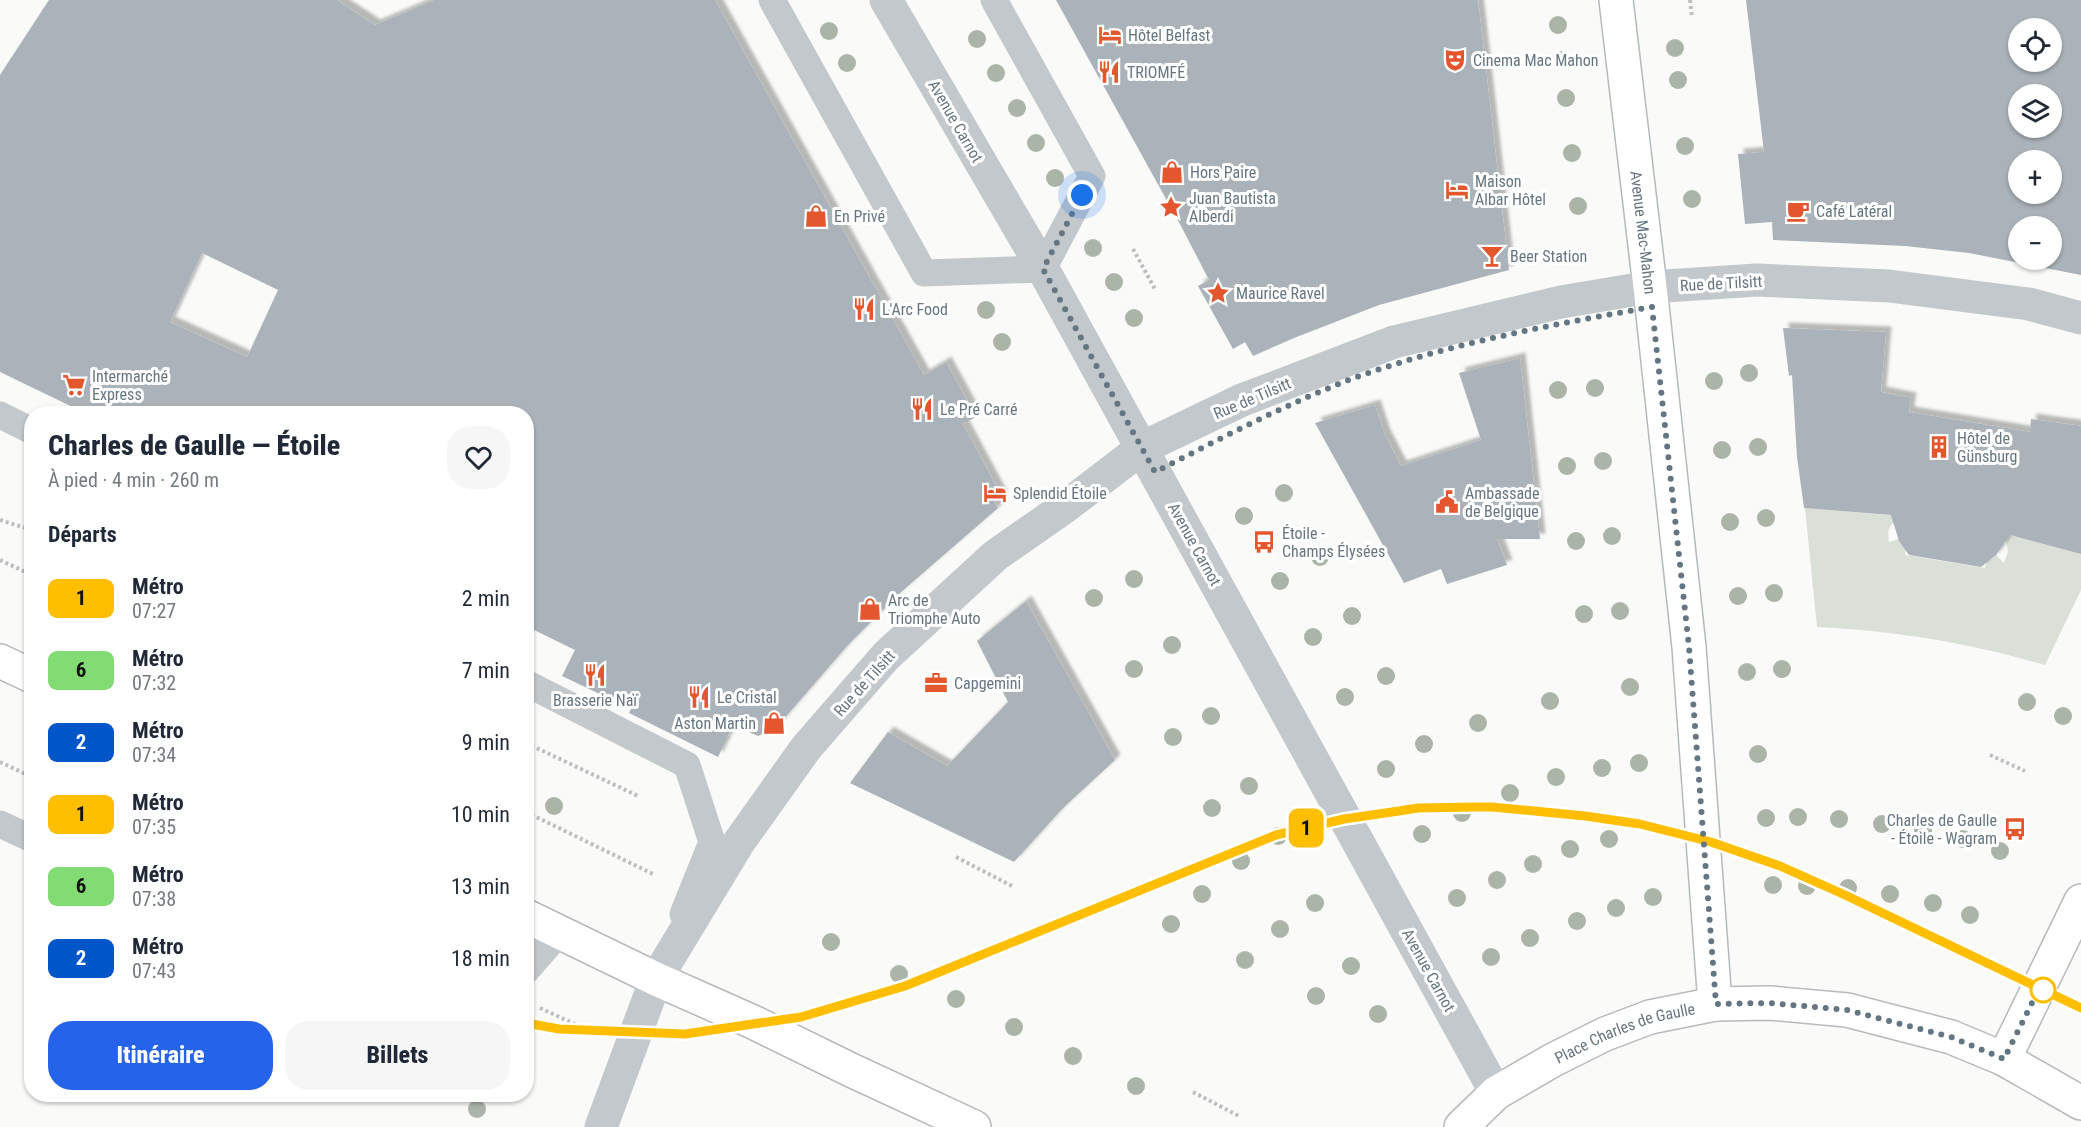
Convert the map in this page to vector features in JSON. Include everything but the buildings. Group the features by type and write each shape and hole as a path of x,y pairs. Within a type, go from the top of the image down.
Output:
{"main road":[{"name":"Avenue Mac-Mahon","path":"1616,0 1689,647 1716,1004"},
{"path":"0,661 24,672"},
{"path":"2004,1059 2081,901"},
{"path":"534,920 974,1127"},
{"name":"Place Charles de Gaulle","path":"1461,1127 1496,1093 1553,1060 1605,1034 1650,1017 1716,1004 1770,1003 1847,1010 1951,1037 2004,1059 2081,1103"}],"street":[{"name":"Avenue Carnot","path":"886,0 1043,269 1496,1093"},
{"name":"Rue de Tilsitt","path":"601,1127 656,979 739,842 806,748 886,656 996,555 1065,507 1142,448 1242,399 1394,342 1562,302 1650,287 1757,280 1889,286 2029,304 2081,318"}],"lane":[{"path":"772,0 924,273 1043,269 1092,176 994,0"},
{"path":"0,415 24,427"},
{"path":"534,687 687,765 712,842 656,979"},
{"path":"0,824 24,835"},
{"path":"534,962 560,932"}],"path":[{"path":"1690,0 1692,17"},
{"path":"1132,249 1156,291"},
{"path":"0,520 24,528"},
{"path":"0,560 24,571"},
{"path":"534,747 638,796"},
{"path":"1990,755 2025,771"},
{"path":"0,762 24,773"},
{"path":"534,816 633,863 691,894"},
{"path":"956,858 1012,886"},
{"path":"1193,1092 1239,1116"}],"shaded area":[{"path":"1805,508 1911,517 1892,524 1888,536 1889,542 1899,539 1906,546 1905,555 1985,568 1987,560 1996,555 2004,563 2008,552 2006,540 1991,530 2081,554 2081,590 2045,665 1988,650 1932,639 1817,627"}],"metro line":[{"name":"1","path":"534,1024 559,1029 685,1034 801,1017 905,986 1276,835 1344,819 1418,808 1474,807 1566,813 1640,824 1711,842 1780,866 1845,895 2081,1008"}],"place":[{"name":"Hôtel Belfast","path":"1110,35"},
{"name":"Cinema Mac Mahon","path":"1455,60"},
{"name":"TRIOMFÉ","path":"1109,72"},
{"name":"Hors Paire","path":"1172,172"},
{"name":"Maison Albar Hôtel","path":"1457,190"},
{"name":"Juan Bautista Alberdi","path":"1171,207"},
{"name":"Café Latéral","path":"1798,211"},
{"name":"En Privé","path":"816,216"},
{"name":"Beer Station","path":"1492,256"},
{"name":"Maurice Ravel","path":"1218,293"},
{"name":"L'Arc Food","path":"864,309"},
{"name":"Intermarché Express","path":"74,385"},
{"name":"Le Pré Carré","path":"922,409"},
{"name":"Hôtel de Günsburg","path":"1939,447"},
{"name":"Splendid Étoile","path":"995,493"},
{"name":"Ambassade de Belgique","path":"1447,502"},
{"name":"Étoile - Champs Élysées","path":"1264,542"},
{"name":"Arc de Triomphe Auto","path":"870,609"},
{"name":"Brasserie Naï","path":"595,675"},
{"name":"Capgemini","path":"936,683"},
{"name":"Le Cristal","path":"699,697"},
{"name":"Aston Martin","path":"774,723"},
{"name":"Charles de Gaulle - Étoile - Wagram","path":"2015,829"}],"route":[{"path":"1082,195 1043,269 1155,472 1272,414 1364,375 1459,345 1652,307 1689,647 1716,1004 1770,1003 1847,1010 1951,1037 2004,1059 2033,1001 2043,990"}]}
